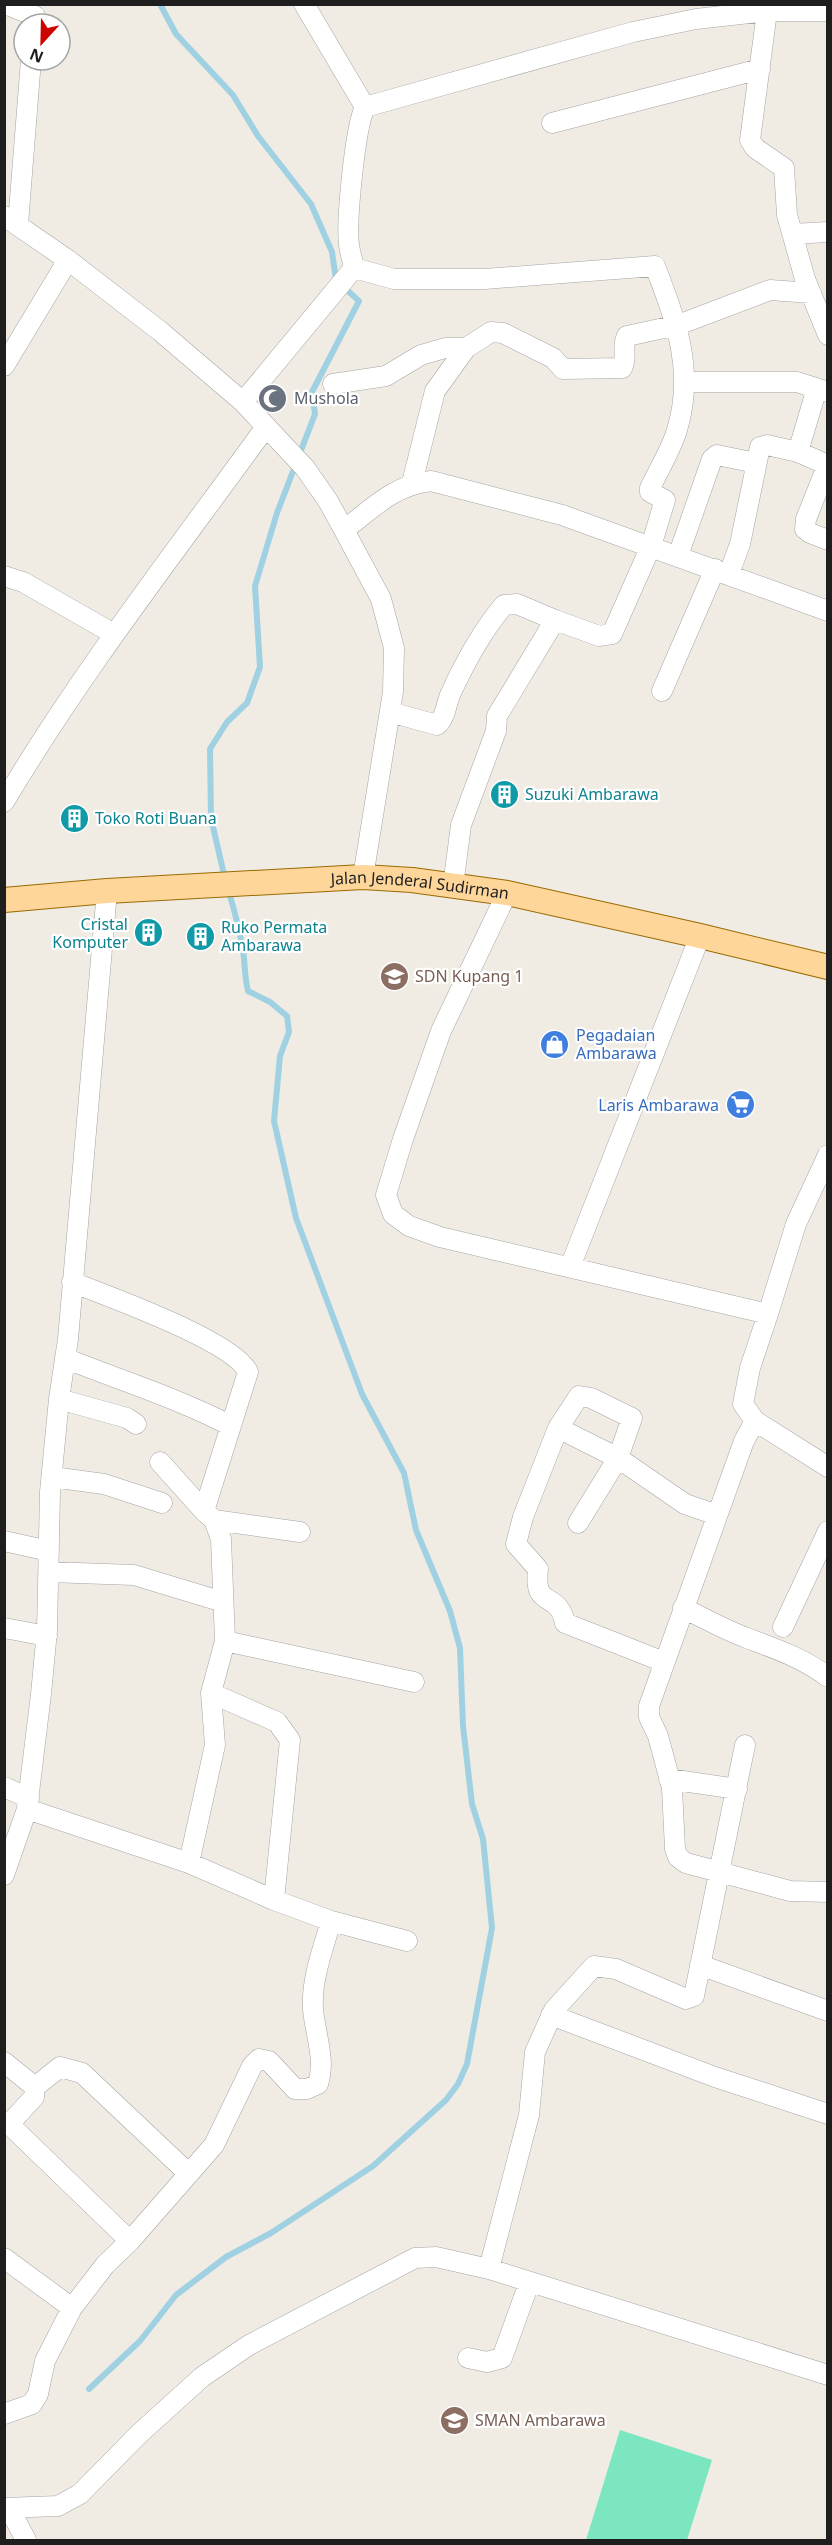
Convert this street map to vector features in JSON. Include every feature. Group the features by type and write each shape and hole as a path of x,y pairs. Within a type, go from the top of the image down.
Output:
{"main road":[{"name":"Jalan Jenderal Sudirman","path":"4,900 106,891 363,877 507,893 828,967"}],"street":[{"path":"5,4 28,12"},
{"path":"304,4 365,107"},
{"path":"365,107 633,32 768,8 828,10"},
{"path":"768,8 750,140 755,148 784,168 787,215 792,234 811,293 828,335"},
{"path":"552,123 760,69"},
{"path":"30,72 11,220 68,260 160,331 243,402 305,468 328,501 381,599 394,648 390,712 363,877"},
{"path":"243,402 333,297 350,272 349,244 353,174 360,119 365,107"},
{"path":"792,234 828,232"},
{"path":"4,366 68,260"},
{"path":"350,272 394,279 485,279 655,266 678,325 686,382 677,431 650,488 650,492 665,500 651,546 612,634 599,636 517,604 504,605 490,621 449,696 441,723 437,725 390,712"},
{"path":"412,483 435,391 466,348 491,332 503,333 553,358 563,369 622,368 625,363 624,341 627,336 678,325 771,290 811,293"},
{"path":"333,384 386,375 421,355 445,348 466,348"},
{"path":"686,382 797,382 822,390 798,452"},
{"path":"4,802 38,746 114,634 266,428"},
{"path":"662,691 722,572 740,544 760,447 767,445 798,452 820,462 826,469 806,519 805,529 828,540"},
{"path":"678,556 712,459 717,455 756,463"},
{"path":"344,530 392,493 412,483 431,481 467,488 562,515 827,609"},
{"path":"4,576 23,582 114,634"},
{"path":"453,886 460,825 496,731 497,716 555,620"},
{"path":"4,1875 28,1803 47,1636 52,1477 65,1358 106,891"},
{"path":"507,893 441,1030 386,1195 393,1214 409,1226 440,1237 768,1314"},
{"path":"570,1266 700,936"},
{"path":"828,1155 795,1224 750,1368 743,1404 754,1421 828,1467"},
{"path":"72,1282 163,1318 228,1352 244,1364 248,1372 231,1426 209,1515"},
{"path":"65,1358 114,1379 171,1396 231,1426"},
{"path":"578,1523 618,1458 632,1418 591,1398 579,1396 558,1428 523,1516 516,1544 538,1569 536,1588 541,1595 556,1604 568,1626 664,1662"},
{"path":"59,1399 127,1418 136,1424"},
{"path":"754,1421 683,1608 649,1706 649,1717 669,1779 675,1823 675,1849 678,1857 686,1863 722,1870 790,1891 828,1893"},
{"path":"558,1428 618,1458 685,1504 717,1515"},
{"path":"160,1462 209,1515 221,1539 225,1641 211,1693 215,1745 189,1863"},
{"path":"52,1477 104,1484 162,1503"},
{"path":"209,1515 300,1532"},
{"path":"783,1627 828,1531"},
{"path":"4,1541 49,1551"},
{"path":"49,1572 134,1575 223,1602"},
{"path":"683,1608 746,1638 777,1648 813,1666 828,1677"},
{"path":"4,1628 47,1636"},
{"path":"225,1641 414,1682"},
{"path":"211,1693 277,1722 290,1740 274,1900"},
{"path":"489,2269 529,2115 535,2052 551,2015 587,1971 594,1966 616,1969 691,2000 722,1870 745,1746"},
{"path":"669,1779 737,1789"},
{"path":"4,1787 28,1803 189,1863 274,1900 331,1921 407,1941"},
{"path":"4,2414 32,2404 38,2394 45,2361 72,2308 105,2265 130,2241 157,2207 189,2175 214,2145 252,2066 259,2060 269,2061 295,2089 307,2090 318,2084 322,2072 313,2009 314,1985 331,1921"},
{"path":"700,1965 828,2011"},
{"path":"551,2015 715,2077 828,2114"},
{"path":"4,2062 35,2087"},
{"path":"130,2241 14,2128 11,2122 34,2097 35,2087 60,2067 82,2073 189,2175"},
{"path":"26,2541 7,2508 58,2506 80,2494 139,2434 202,2377 249,2345 415,2258 436,2257 489,2269 828,2375"},
{"path":"4,2258 72,2308"},
{"path":"468,2358 487,2362 502,2358 530,2283"}],"green space":[{"path":"620,2430 712,2460 687,2540 586,2540"}],"waterway":[{"path":"160,4 176,34 233,95 258,136 311,204 332,252 336,280 359,301 312,392 315,414 277,513 255,586 260,667 247,703 227,722 210,749 211,818 225,879"},
{"path":"89,2389 140,2341 176,2295 226,2257 271,2233 373,2166 446,2100 458,2084 467,2064 492,1928 483,1839 472,1804 463,1726 460,1648 450,1611 416,1530 404,1473 362,1394 296,1218 274,1121 280,1056 289,1032 287,1016 270,1002 248,991 241,941 228,889"}],"place":[{"name":"Mushola","path":"273,398"},
{"name":"Suzuki Ambarawa","path":"504,794"},
{"name":"Toko Roti Buana","path":"74,818"},
{"name":"Cristal Komputer","path":"149,933"},
{"name":"Ruko Permata Ambarawa","path":"200,936"},
{"name":"SDN Kupang 1","path":"394,976"},
{"name":"Pegadaian Ambarawa","path":"555,1044"},
{"name":"Laris Ambarawa","path":"740,1105"},
{"name":"SMAN Ambarawa","path":"454,2420"}]}
